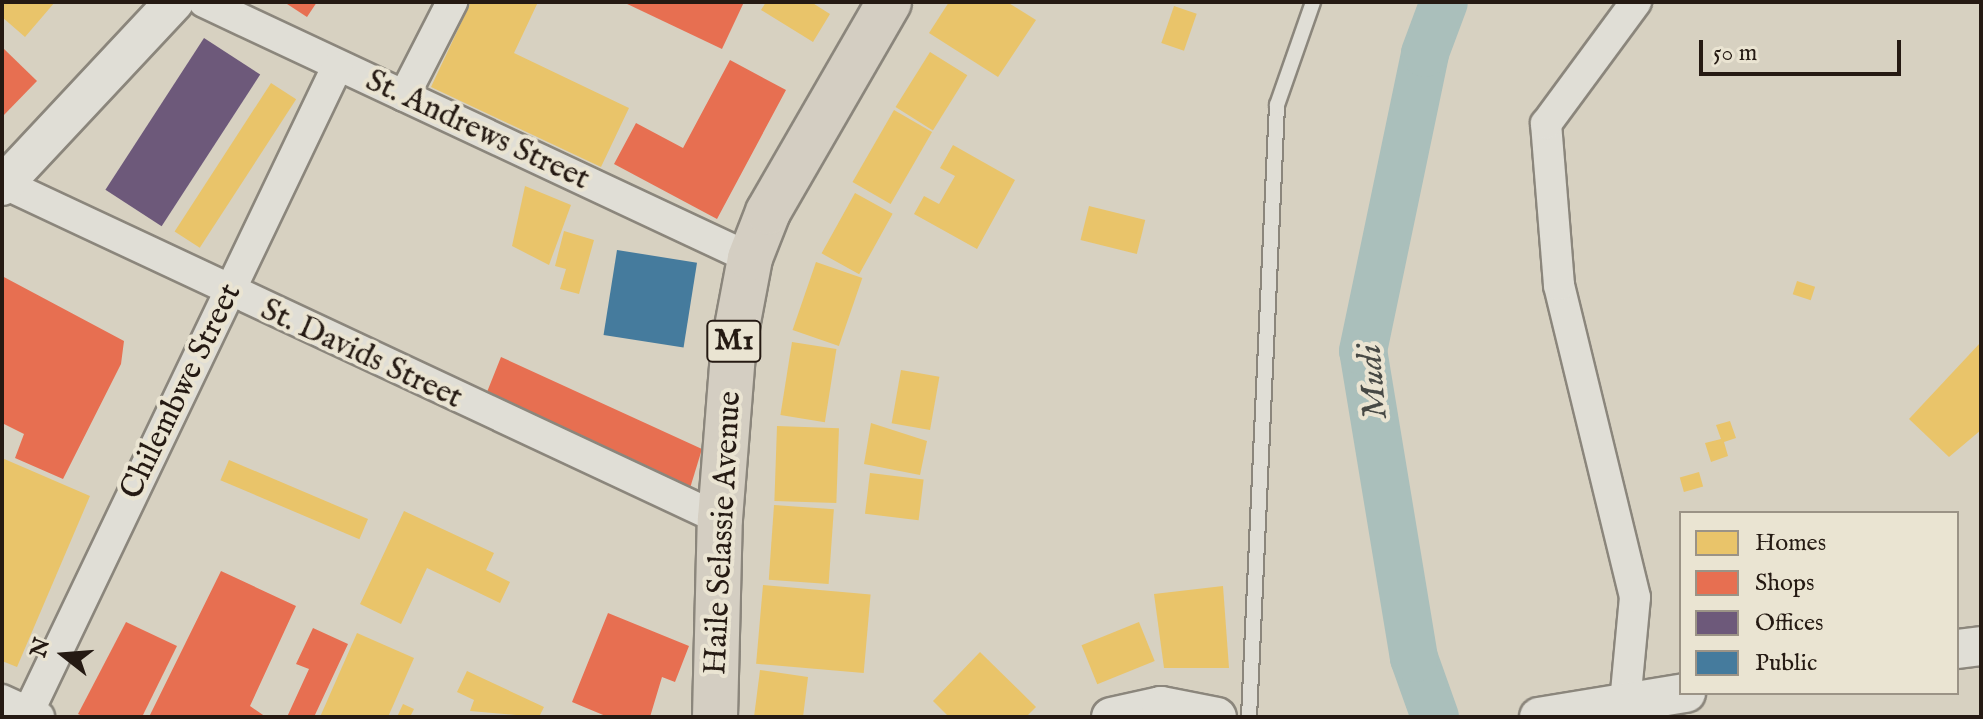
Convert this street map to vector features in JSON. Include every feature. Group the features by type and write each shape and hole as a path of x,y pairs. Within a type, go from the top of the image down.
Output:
{"highway":[{"name":"Haile Selassie Avenue","path":"715,717 720,519 734,343 750,258 768,212 889,2"}],"street":[{"path":"3,185 174,2"},
{"name":"St. Andrews Street","path":"204,2 750,258"},
{"path":"404,96 452,2"},
{"path":"1625,703 1635,597 1559,285 1546,124 1636,2"},
{"name":"Chilembwe Street","path":"24,711 337,67"},
{"name":"St. Davids Street","path":"3,185 229,294 720,519"},
{"path":"1959,649 1981,646"},
{"path":"1539,717 1679,694"},
{"path":"1111,717 1161,706 1217,717"}],"lane":[{"path":"1249,717 1277,105 1313,2"}],"building: Homes":[{"path":"2,2 55,2 25,37 2,17"},
{"path":"471,2 538,2 514,53 629,108 601,167 431,87"},
{"path":"766,2 811,2 830,14 813,42 761,10"},
{"path":"949,2 1007,2 1036,20 998,77 929,33"},
{"path":"1174,6 1197,14 1184,51 1161,43"},
{"path":"930,52 967,75 933,130 896,107"},
{"path":"271,83 296,99 200,248 175,231"},
{"path":"894,110 932,132 891,204 852,182"},
{"path":"953,145 1015,180 977,249 914,214 924,196 939,204 955,176 940,168"},
{"path":"525,186 571,205 549,265 512,246"},
{"path":"855,193 893,214 859,274 822,253"},
{"path":"1089,206 1145,220 1137,254 1081,240"},
{"path":"564,231 594,240 579,294 560,289 566,269 555,266"},
{"path":"816,262 862,278 839,346 793,330"},
{"path":"1797,281 1815,287 1811,300 1793,294"},
{"path":"792,342 836,349 825,422 780,415"},
{"path":"1981,342 1981,430 1949,457 1909,419"},
{"path":"901,370 939,377 930,430 892,423"},
{"path":"1730,421 1736,438 1724,442 1728,456 1711,462 1705,443 1721,439 1716,425"},
{"path":"871,423 927,441 920,475 864,464"},
{"path":"777,426 839,428 836,503 774,501"},
{"path":"2,458 90,496 17,667 2,661"},
{"path":"229,460 368,519 359,539 220,480"},
{"path":"1699,472 1703,486 1684,492 1680,478"},
{"path":"870,473 924,480 919,520 865,514"},
{"path":"774,505 834,509 829,584 769,580"},
{"path":"404,511 494,553 486,570 510,582 500,603 427,568 401,624 360,604"},
{"path":"763,585 871,594 864,673 756,664"},
{"path":"1223,586 1229,668 1164,668 1154,594"},
{"path":"1139,622 1155,661 1097,684 1082,645"},
{"path":"357,633 414,658 388,717 320,717"},
{"path":"980,652 1036,707 1026,717 949,717 933,701"},
{"path":"760,670 808,677 803,717 754,717"},
{"path":"467,671 544,707 539,717 470,711 474,700 457,692"},
{"path":"403,704 414,709 410,717 397,717"}],"building: Shops":[{"path":"284,2 317,2 307,17"},
{"path":"623,2 744,2 722,49"},
{"path":"2,47 37,81 2,117"},
{"path":"730,60 786,90 717,219 614,164 636,123 683,148"},
{"path":"2,276 124,341 121,364 63,479 15,458 24,434 2,423"},
{"path":"501,357 702,449 687,498 485,397"},
{"path":"221,571 296,606 250,706 266,717 149,717"},
{"path":"608,613 689,646 675,682 662,677 650,717 608,717 572,702"},
{"path":"126,622 177,646 142,717 85,717 78,714"},
{"path":"313,628 348,644 314,717 287,717 309,669 296,664"}],"building: Offices":[{"path":"204,38 260,74 162,226 105,190"}],"building: Public":[{"path":"617,250 697,263 684,348 604,335"}],"waterway":[{"name":"Mudi","path":"1435,717 1414,658 1363,351 1425,53 1444,2"}]}
